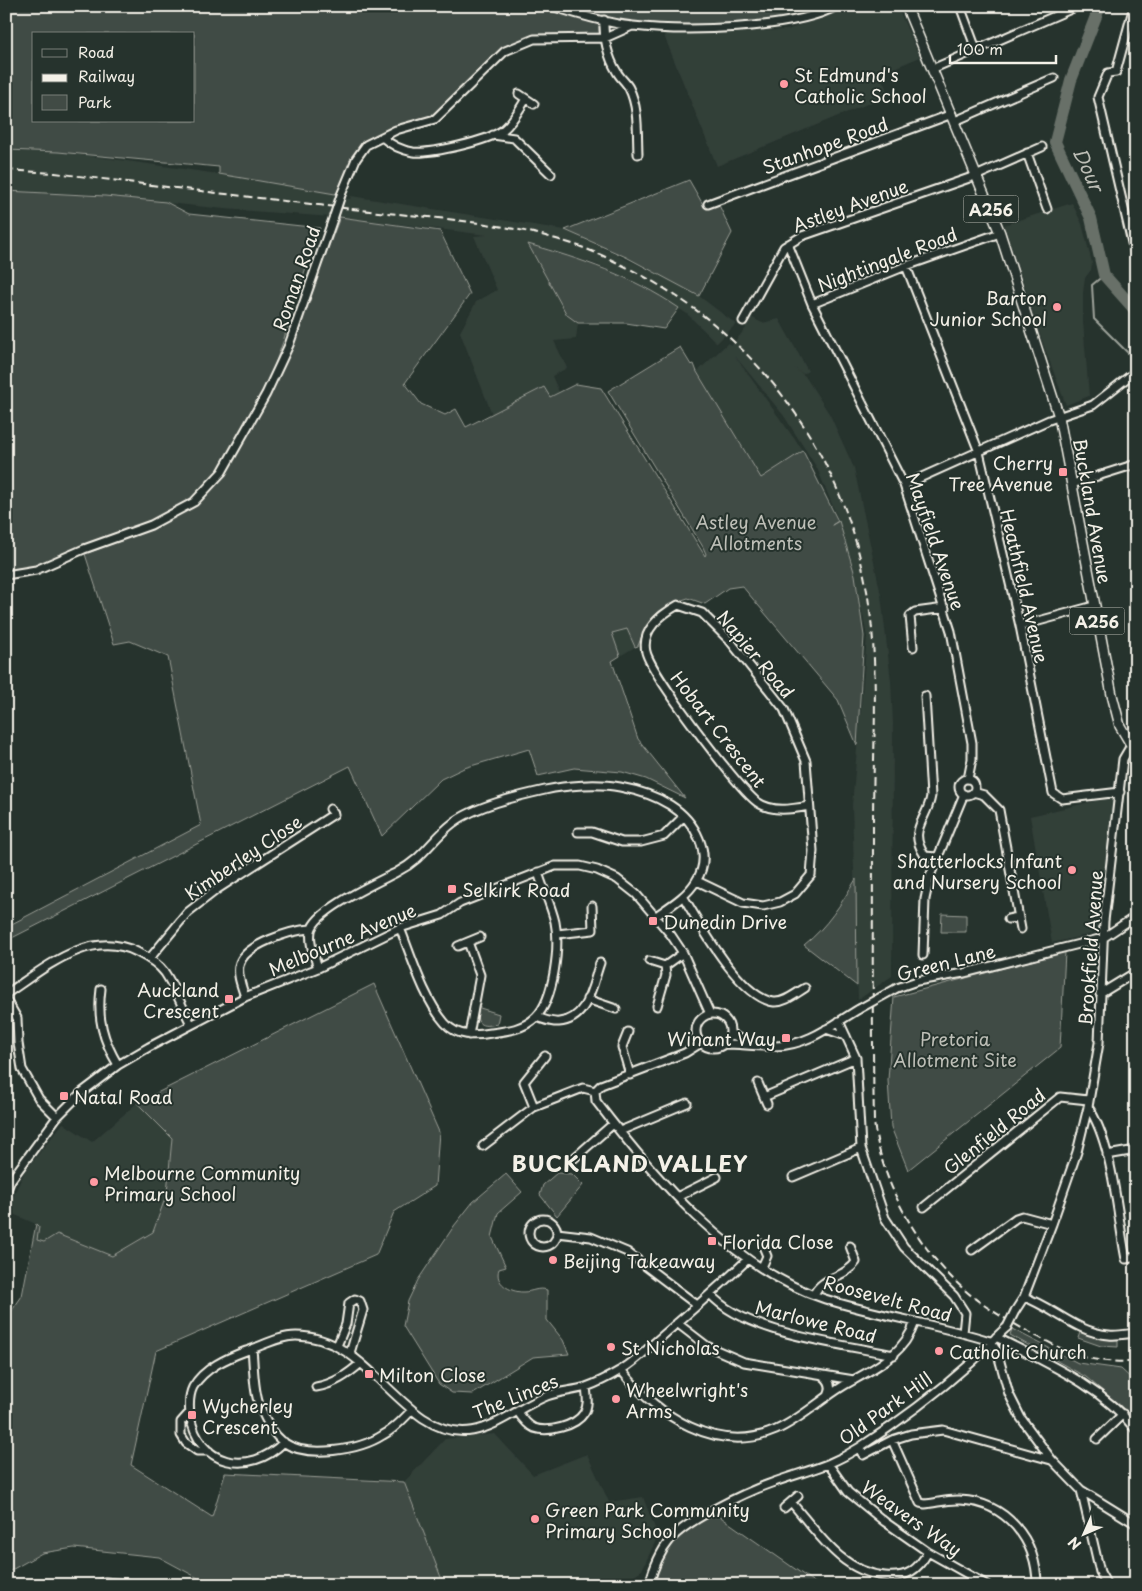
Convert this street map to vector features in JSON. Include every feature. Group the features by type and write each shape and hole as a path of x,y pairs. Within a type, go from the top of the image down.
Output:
{"main road":[{"name":"A256","path":"906,6 978,175 1000,233 1059,417"},
{"name":"Buckland Avenue","path":"1059,417 1112,695 1120,726 1133,750"}],"street":[{"path":"551,6 632,26 712,28 787,23 837,6"},
{"path":"960,6 976,49"},
{"path":"932,69 1078,6"},
{"path":"1134,6 1116,72 1108,73 1098,97 1136,260"},
{"path":"604,20 605,38 616,71 629,88 636,110 638,154"},
{"name":"Roman Road","path":"6,574 36,570 151,525 194,502 222,472 265,397 289,345 342,195 356,160 366,145 396,130 435,119 505,51 520,43 534,39 605,38 632,26"},
{"name":"Stanhope Road","path":"708,204 953,117 1054,78"},
{"path":"519,94 534,104"},
{"path":"526,99 511,128 514,138 551,174"},
{"path":"382,137 400,149 416,152 449,147 493,135 514,119"},
{"path":"493,135 514,138"},
{"name":"Astley Avenue","path":"744,321 784,247 788,244 802,236 978,175 1042,147"},
{"path":"1027,154 1047,209"},
{"name":"Nightingale Road","path":"812,304 906,266 1000,233"},
{"name":"Mayfield Avenue","path":"788,244 812,304 904,485 944,608 951,631 972,743 972,759 968,779 962,780 959,785 960,790 964,794"},
{"name":"Heathfield Avenue","path":"906,266 979,452 1020,626 1046,766 1053,793 1062,799 1120,792"},
{"path":"904,485 1100,401 1136,371"},
{"path":"1072,484 1136,464"},
{"name":"Napier Road","path":"653,624 664,612 678,606 702,613 730,641 784,709 806,761 813,851 810,875 795,894 780,902 764,906 750,904 697,881"},
{"path":"1020,626 1094,606"},
{"path":"913,647 910,616 915,612 944,608"},
{"name":"Hobart Crescent","path":"653,624 646,638 646,652 656,671 729,771 758,803 772,809 809,806"},
{"path":"925,696 931,796 929,806 919,824 916,835 918,846 925,856 937,857"},
{"name":"Brookfield Avenue","path":"1077,1152 1099,1043 1103,938 1123,759 1133,750"},
{"path":"968,779 974,784 973,792"},
{"path":"245,997 239,978 239,966 248,952 258,945 298,930 312,929 342,902 412,864 453,823 482,808 547,789 619,786 646,794 670,805 699,835 705,854 697,881 683,896 656,916"},
{"path":"922,955 925,899 937,857 964,794 969,795 973,792 984,795 999,810 1021,928"},
{"name":"Kimberley Close","path":"150,958 188,912 219,888 334,814 330,809"},
{"path":"578,832 592,832 622,842 642,842 664,836 683,817"},
{"name":"Melbourne Avenue","path":"6,1192 9,1178 57,1117 81,1093 118,1065 191,1024 245,997 318,968 400,928 442,915 460,903 555,866 580,866 597,870 617,879 636,894 656,916 683,953 703,993 710,1014"},
{"path":"400,928 436,1009 446,1024 455,1032 481,1035 518,1028 536,1017 541,1011 555,974 557,934 555,921 538,872"},
{"path":"683,896 713,946 741,982 756,993 774,1002 787,999 805,988"},
{"path":"557,934 593,930 592,906"},
{"name":"Green Lane","path":"724,1044 775,1046 811,1039 897,988 917,981 950,976 1103,938 1136,916"},
{"path":"1008,919 1018,917"},
{"path":"312,929 310,944 318,968"},
{"path":"458,946 480,937"},
{"path":"468,942 480,975 469,1035"},
{"path":"6,994 78,949 102,944 120,946 150,958 164,972 191,1024"},
{"path":"665,966 683,953"},
{"path":"649,961 665,966"},
{"path":"536,1017 558,1022 570,1020 581,1012 588,999 600,963"},
{"path":"657,1006 666,975 665,966"},
{"path":"1100,994 1136,972"},
{"path":"101,990 99,1017 107,1048 118,1065"},
{"path":"6,999 17,1018 22,1069 39,1099 57,1117"},
{"path":"588,999 616,1009"},
{"path":"710,1014 724,1018 730,1033 724,1044 714,1048 701,1043 696,1028 701,1019 710,1014"},
{"path":"839,1021 856,1058 861,1148 885,1218 904,1247 954,1296 965,1313 962,1332"},
{"path":"826,1029 846,1036"},
{"path":"628,1032 622,1048 630,1075"},
{"name":"Green Lane","path":"730,1033 748,1044"},
{"path":"482,1146 534,1107 583,1088 595,1090 601,1085 685,1053 701,1043"},
{"path":"534,1107 524,1082 544,1056"},
{"path":"758,1083 765,1101 856,1058"},
{"name":"Roosevelt Road","path":"595,1090 594,1099 656,1175 710,1230 762,1267 814,1294 915,1322 993,1339 1076,1379 1122,1414 1136,1430"},
{"name":"Glenfield Road","path":"924,1206 1060,1097 1088,1104"},
{"path":"620,1132 687,1103"},
{"path":"1088,1104 1096,1119 1106,1155 1126,1259 1136,1257"},
{"path":"572,1160 613,1124"},
{"path":"792,1177 861,1148"},
{"path":"1106,1155 1136,1150"},
{"name":"Old Park Hill","path":"649,1585 660,1557 671,1540 688,1526 712,1511 768,1484 829,1465 859,1448 890,1428 955,1376 1007,1327 1024,1297 1077,1152"},
{"path":"678,1197 717,1177"},
{"path":"972,1250 1016,1218 1022,1216 1052,1224"},
{"path":"544,1220 552,1223 556,1233 554,1241 545,1247 534,1244 529,1234 533,1223 544,1220"},
{"path":"556,1233 591,1237 627,1252 697,1305"},
{"path":"762,1244 767,1256 762,1267"},
{"path":"814,1294 819,1284 851,1270 856,1262 850,1246"},
{"name":"The Linces","path":"190,1412 192,1389 200,1378 222,1362 273,1340 296,1336 317,1339 350,1353 412,1410 425,1419 454,1430 476,1430 488,1427 547,1396 586,1387 621,1370 710,1294 748,1258"},
{"name":"Marlowe Road","path":"710,1294 733,1314 755,1324 894,1356"},
{"path":"1024,1297 1039,1302 1089,1330 1108,1336 1136,1333"},
{"path":"337,1346 346,1324 349,1304 355,1299 360,1301 363,1310 350,1353"},
{"path":"621,1370 639,1393 688,1427 725,1438 748,1437 774,1431 788,1424 827,1397 894,1356 910,1336 915,1322"},
{"path":"676,1323 706,1346 744,1362 854,1380"},
{"path":"993,1339 1009,1394 1021,1418 1052,1460 1082,1490 1136,1524"},
{"path":"252,1349 259,1405 274,1432 284,1442 304,1450 321,1451 358,1446 383,1436 412,1410"},
{"path":"316,1387 327,1386 346,1376 360,1363"},
{"path":"822,1375 830,1383 830,1391 827,1397"},
{"path":"518,1412 523,1420 534,1428 564,1426 581,1418 585,1412 588,1402 586,1387"},
{"path":"190,1412 196,1436 210,1451 224,1460 234,1463 248,1462 267,1456 284,1442"},
{"path":"190,1412 181,1422 180,1430 183,1439 193,1449 210,1451"},
{"path":"1098,1439 1122,1414"},
{"path":"859,1448 863,1455 892,1440 911,1434 943,1430 1052,1460"},
{"path":"892,1440 920,1503 959,1500 995,1509 1009,1518 1020,1530 1031,1550 1036,1585"},
{"name":"Weavers Way","path":"829,1465 848,1492 928,1552 987,1585"},
{"path":"1082,1490 1100,1572 1107,1585"},
{"path":"784,1508 798,1496"},
{"path":"792,1502 845,1562 864,1572 892,1576 906,1575 918,1568 928,1552"},
{"path":"97,1585 105,1582 138,1585"}],"shaded area":[{"name":"St Edmund's Catholic School","path":"851,6 897,6 920,57 880,74 889,95 717,166 663,33 787,30"},
{"path":"6,150 58,152 267,181 342,194 341,198 350,199 351,196 565,230 676,283 699,296 736,324 717,343 686,313 641,285 598,265 528,244 567,315 578,323 576,339 554,341 567,368 552,376 559,392 549,397 545,388 492,414 460,332 476,302 497,290 474,236 487,235 340,217 341,215 334,214 332,217 224,209 86,194 6,191"},
{"name":"Barton Junior School","path":"1072,203 1082,224 1092,263 1091,270 1085,278 1083,293 1083,322 1089,396 1066,405 1042,341 1004,225"},
{"path":"749,316 762,323 779,319 808,371 803,374 794,368 805,376 830,415 854,468 881,595 891,681 893,724 892,976 858,1000 852,805 867,637 855,575 839,521 817,468 784,416 735,356 803,451 761,478 697,372 728,343 732,345 746,328 744,325"},
{"path":"627,629 635,647 620,656 612,633"},
{"name":"Shatterlocks Infant and Nursery School","path":"1108,798 1112,799 1114,804 1096,929 1091,934 1052,943 1030,816"},
{"name":"Melbourne Community Primary School","path":"137,1103 172,1137 167,1193 153,1232 112,1256 57,1234 44,1242 37,1240 39,1227 36,1224 6,1211 25,1171 63,1123 92,1142"},
{"name":"Green Park Community Primary School","path":"495,1434 533,1475 587,1454 609,1502 643,1497 658,1536 642,1570 619,1585 443,1585 404,1482 445,1439"}],"green space":[{"path":"6,6 839,6 751,25 632,26 604,20 605,38 534,39 505,51 435,119 363,143 352,157 341,195 219,174 219,167 58,152 6,150"},
{"path":"689,180 705,208 718,203 732,233 699,296 626,257 565,230"},
{"path":"6,191 105,196 166,202 189,214 320,228 297,293 283,342 263,396 222,472 187,503 149,521 35,566 6,570"},
{"name":"Astley Avenue Allotments","path":"340,217 440,231 470,294 405,383 421,404 445,415 456,409 466,427 544,387 550,397 576,384 601,388 705,556 703,547 608,391 680,347 691,365 694,364 761,478 803,451 838,521 832,525 839,521 855,575 864,636 857,745 838,700 742,586 728,588 705,604 688,598 662,609 646,627 638,646 635,647 627,629 612,633 620,656 612,661 638,739 685,798 646,779 622,772 574,768 538,776 529,749 464,768 441,779 382,836 350,766 6,941 6,927 201,825 168,657 130,641 114,644 85,554 144,532 197,502 225,471 292,343"},
{"path":"528,244 568,256 624,277 661,296 679,308 664,329 626,323 578,323 567,315"},
{"path":"856,879 857,986 804,945 827,923"},
{"path":"942,914 966,915 966,932 941,932"},
{"name":"Pretoria Allotment Site","path":"1065,952 1060,1048 908,1170 891,1127 888,1080 894,997"},
{"path":"374,984 439,1132 435,1186 394,1212 376,1255 156,1351 131,1465 212,1517 225,1473 404,1482 444,1585 204,1585 198,1578 159,1557 74,1548 42,1553 6,1573 6,1319 22,1296 36,1224 39,1227 37,1240 44,1242 57,1234 112,1256 153,1232 167,1193 172,1138 137,1103"},
{"path":"477,1007 499,1014 497,1024 482,1025 478,1021"},
{"path":"557,1173 572,1174 583,1185 557,1216 540,1195 543,1185"},
{"path":"506,1174 522,1192 498,1213 492,1237 506,1267 499,1269 499,1278 504,1286 518,1292 547,1290 547,1320 563,1340 569,1354 533,1357 473,1394 452,1393 439,1384 403,1326 408,1301 418,1280 454,1226 473,1202"},
{"path":"1012,1329 1078,1363 1121,1369 1136,1383 1136,1419 1086,1377 1010,1335"},
{"path":"1081,1330 1104,1338 1118,1337 1118,1347 1101,1346 1078,1338"},
{"path":"712,1511 818,1585 649,1585 671,1540"}],"waterway":[{"name":"Dour","path":"1100,6 1071,80 1055,142 1091,218 1104,275 1136,311"},
{"path":"1104,275 1092,285 1094,319 1129,354"}],"railway":[{"path":"6,170 55,173 465,221 541,235 586,249 643,276 686,303 725,334 761,369 791,408 818,449 839,494 856,541 867,591 875,677 873,822 874,1122 878,1146 895,1195 907,1218 937,1261 973,1297 1018,1326 1073,1354 1100,1360 1136,1362"}],"place":[{"name":"St Edmund's Catholic School","path":"784,84"},
{"name":"Barton Junior School","path":"1057,307"},
{"name":"Cherry Tree Avenue","path":"1063,472"},
{"name":"Shatterlocks Infant and Nursery School","path":"1072,870"},
{"name":"Selkirk Road","path":"452,889"},
{"name":"Dunedin Drive","path":"653,921"},
{"name":"Auckland Crescent","path":"229,999"},
{"name":"Winant Way","path":"786,1038"},
{"name":"Natal Road","path":"64,1096"},
{"name":"Melbourne Community Primary School","path":"94,1182"},
{"name":"Florida Close","path":"712,1241"},
{"name":"Beijing Takeaway","path":"553,1260"},
{"name":"St Nicholas","path":"611,1347"},
{"name":"Catholic Church","path":"939,1351"},
{"name":"Milton Close","path":"369,1374"},
{"name":"Wheelwright's Arms","path":"616,1399"},
{"name":"Wycherley Crescent","path":"192,1415"},
{"name":"Green Park Community Primary School","path":"535,1519"}],"district":[{"name":"BUCKLAND VALLEY","path":"630,1162"}]}
